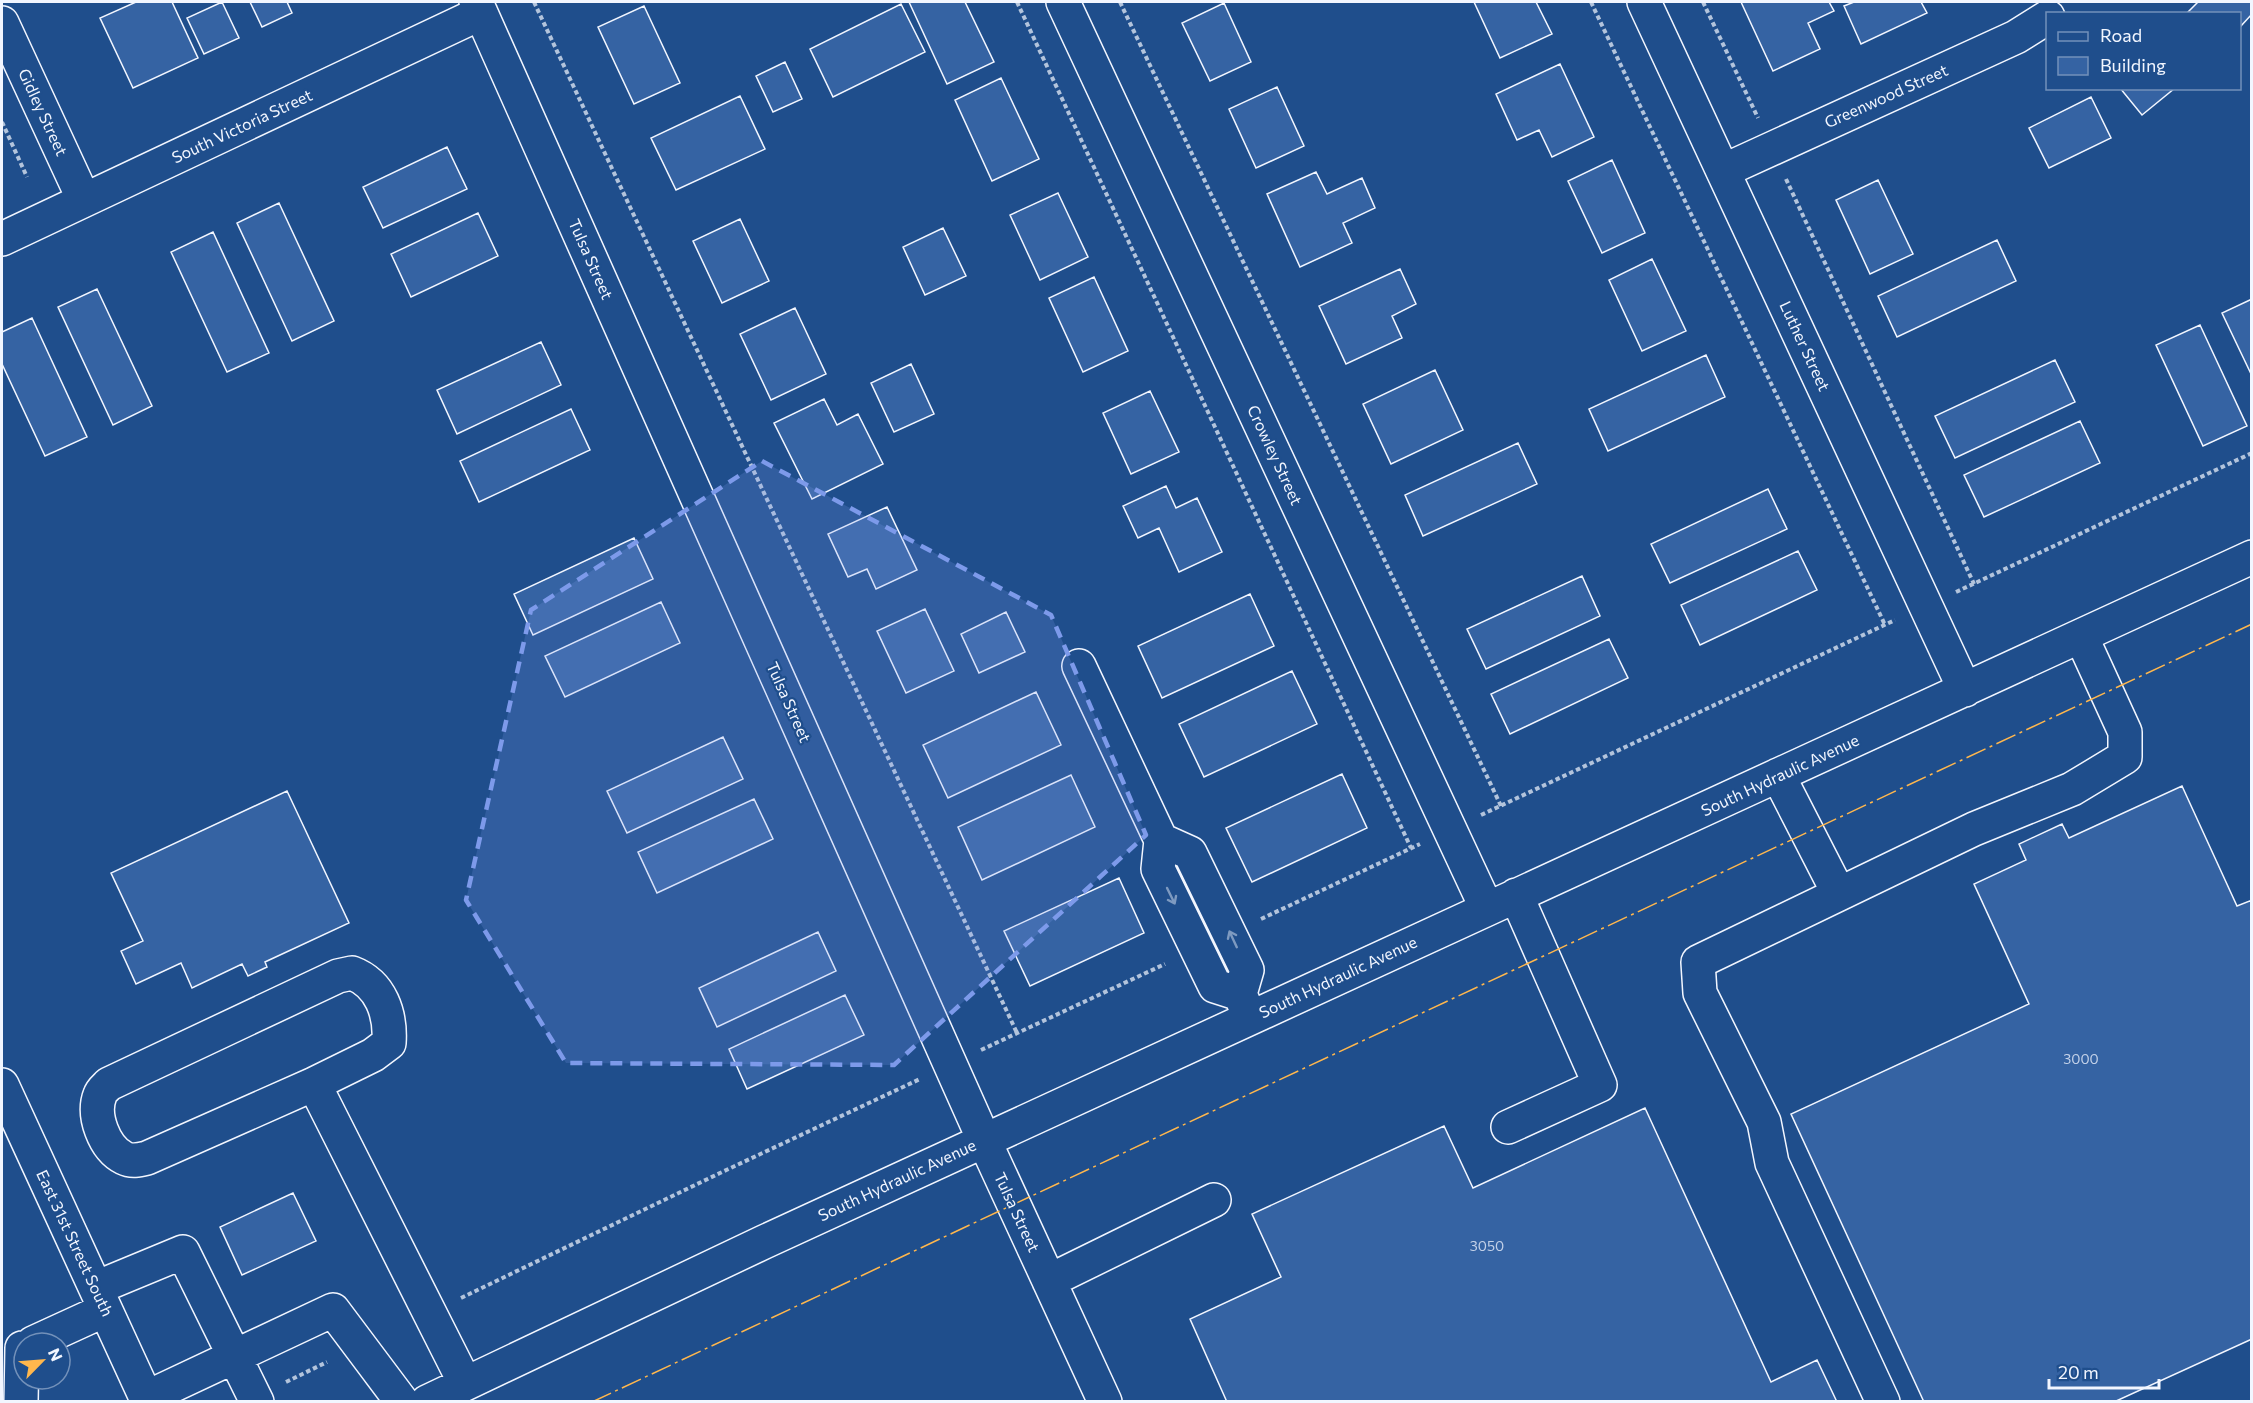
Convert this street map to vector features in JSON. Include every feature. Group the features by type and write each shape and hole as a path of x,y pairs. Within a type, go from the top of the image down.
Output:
{"street":[{"name":"Crowley Street","path":"1063,2 1487,909"},
{"name":"Luther Street","path":"1644,2 1965,690"},
{"path":"2056,12 2071,2"},
{"name":"South Victoria Street","path":"2,239 479,7"},
{"name":"Tulsa Street","path":"479,7 984,1140 1105,1401"},
{"name":"Greenwood Street","path":"1723,171 2016,37 2046,18"},
{"name":"Gidley Street","path":"2,24 84,200"},
{"name":"South Hydraulic Avenue","path":"427,1401 984,1140 1245,1006 1487,909 2081,636 2249,565"},
{"path":"1883,1401 1772,1163 1764,1122 1700,993 1698,962 1974,829 2072,789 2125,757 2125,732 2081,636"},
{"path":"1079,666 1161,840 1190,853 1247,970 1245,1006"},
{"path":"1778,775 1839,894"},
{"path":"1508,1127 1600,1085 1516,896"},
{"path":"352,973 364,977 378,991 385,1009 390,1027 389,1043 373,1055 314,1083 147,1158 135,1161 124,1158 108,1145 101,1128 97,1108 100,1093 109,1084 338,976 352,973"},
{"path":"314,1083 465,1383"},
{"name":"East 31st Street South","path":"2,1085 147,1400"},
{"path":"1049,1281 1214,1200"},
{"path":"49,1331 183,1252 257,1401"},
{"path":"147,1400 333,1310 402,1401"}],"path":[{"path":"534,2 1017,1033"},
{"path":"1017,2 1411,848"},
{"path":"1120,2 1501,806"},
{"path":"1591,2 1885,625"},
{"path":"1703,2 1974,584"},
{"path":"2,122 27,177"}],"highlighted area":[{"path":"762,461 1051,615 1146,835 894,1065 566,1063 466,900 531,610"}],"building":[{"path":"136,2 172,2 198,58 133,88 100,18"},
{"path":"222,2 239,38 204,54 187,18"},
{"path":"250,2 287,2 292,13 262,27"},
{"path":"909,2 965,2 994,62 947,84"},
{"path":"1474,2 1536,2 1552,34 1500,58"},
{"path":"1741,2 1829,2 1834,11 1808,23 1820,49 1773,71"},
{"path":"1854,2 1921,2 1927,13 1861,44 1844,6"},
{"path":"2198,2 2252,2 2252,14 2241,26 2241,12 2188,12"},
{"path":"1224,3 1251,62 1210,81 1182,23"},
{"path":"901,4 925,52 833,97 810,49"},
{"path":"644,6 680,83 634,104 598,27"},
{"path":"785,62 802,99 773,112 756,76"},
{"path":"1560,64 1594,137 1552,157 1539,130 1517,140 1496,94"},
{"path":"1001,78 1039,159 992,181 955,100"},
{"path":"1277,87 1304,146 1256,168 1229,109"},
{"path":"2122,90 2173,90 2142,115"},
{"path":"740,96 765,149 676,190 651,138"},
{"path":"2091,97 2111,138 2049,168 2029,128"},
{"path":"447,147 467,189 383,228 363,187"},
{"path":"1612,160 1645,233 1602,253 1568,181"},
{"path":"1316,172 1327,194 1362,178 1375,208 1343,223 1352,243 1300,267 1267,194"},
{"path":"1878,180 1913,254 1870,274 1836,200"},
{"path":"1058,193 1088,257 1040,280 1010,215"},
{"path":"279,203 334,321 292,341 237,223"},
{"path":"478,213 498,256 411,297 391,254"},
{"path":"740,219 769,281 722,303 693,241"},
{"path":"943,228 966,276 925,295 903,247"},
{"path":"213,232 269,353 227,372 171,252"},
{"path":"1997,240 2016,281 1897,337 1878,296"},
{"path":"1652,259 1686,331 1642,351 1609,280"},
{"path":"1400,269 1416,304 1392,316 1402,338 1346,364 1319,306"},
{"path":"1094,277 1128,351 1083,372 1049,298"},
{"path":"97,289 152,406 113,425 58,307"},
{"path":"2252,299 2252,376 2222,313"},
{"path":"795,308 826,374 771,400 740,334"},
{"path":"32,318 87,437 45,456 2,364 2,332"},
{"path":"2200,325 2247,426 2203,446 2156,345"},
{"path":"541,342 561,385 457,434 437,390"},
{"path":"1706,355 1725,397 1608,451 1589,409"},
{"path":"2055,360 2075,402 1955,458 1935,416"},
{"path":"911,364 934,414 894,432 871,383"},
{"path":"1435,370 1463,430 1391,464 1363,404"},
{"path":"1150,391 1179,452 1131,474 1103,413"},
{"path":"824,399 837,425 858,414 883,464 812,499 774,423"},
{"path":"571,409 590,450 479,502 460,461"},
{"path":"2080,421 2100,463 1984,517 1964,475"},
{"path":"1518,443 1537,484 1423,536 1405,495"},
{"path":"1166,486 1176,508 1197,498 1222,552 1179,572 1159,528 1138,538 1123,506"},
{"path":"1768,489 1787,529 1670,583 1651,544"},
{"path":"887,507 917,570 876,589 867,569 848,577 828,534"},
{"path":"634,538 653,579 533,635 514,594"},
{"path":"1798,551 1817,590 1700,645 1681,605"},
{"path":"1582,576 1600,616 1486,669 1467,629"},
{"path":"1250,594 1274,646 1162,698 1138,646"},
{"path":"661,602 680,643 565,697 545,656"},
{"path":"925,609 954,671 906,693 877,631"},
{"path":"1006,612 1025,652 979,673 961,634"},
{"path":"1609,639 1628,678 1510,734 1491,694"},
{"path":"1292,671 1317,724 1204,777 1179,724"},
{"path":"1036,692 1061,745 948,798 923,745"},
{"path":"723,737 743,779 627,833 607,791"},
{"path":"1342,774 1367,828 1252,882 1226,828"},
{"path":"1071,775 1095,827 982,880 958,827"},
{"path":"2182,786 2237,906 2252,900 2252,1339 2114,1402 1924,1402 1791,1114 2029,1004 1974,884 2026,860 2019,844 2062,824 2069,838"},
{"path":"287,791 349,923 265,962 267,967 248,976 242,964 192,988 181,963 136,984 121,951 143,941 111,873"},
{"path":"754,799 773,839 657,893 638,852"},
{"path":"1119,878 1144,933 1030,986 1004,931"},
{"path":"818,932 836,971 717,1027 699,988"},
{"path":"845,995 864,1035 747,1089 729,1049"},
{"path":"1645,1108 1771,1382 1817,1360 1837,1402 1227,1402 1190,1319 1281,1277 1252,1214 1444,1126 1473,1188"},
{"path":"293,1193 316,1241 242,1275 220,1227"}],"power":[{"path":"592,1402 2252,624"}]}
